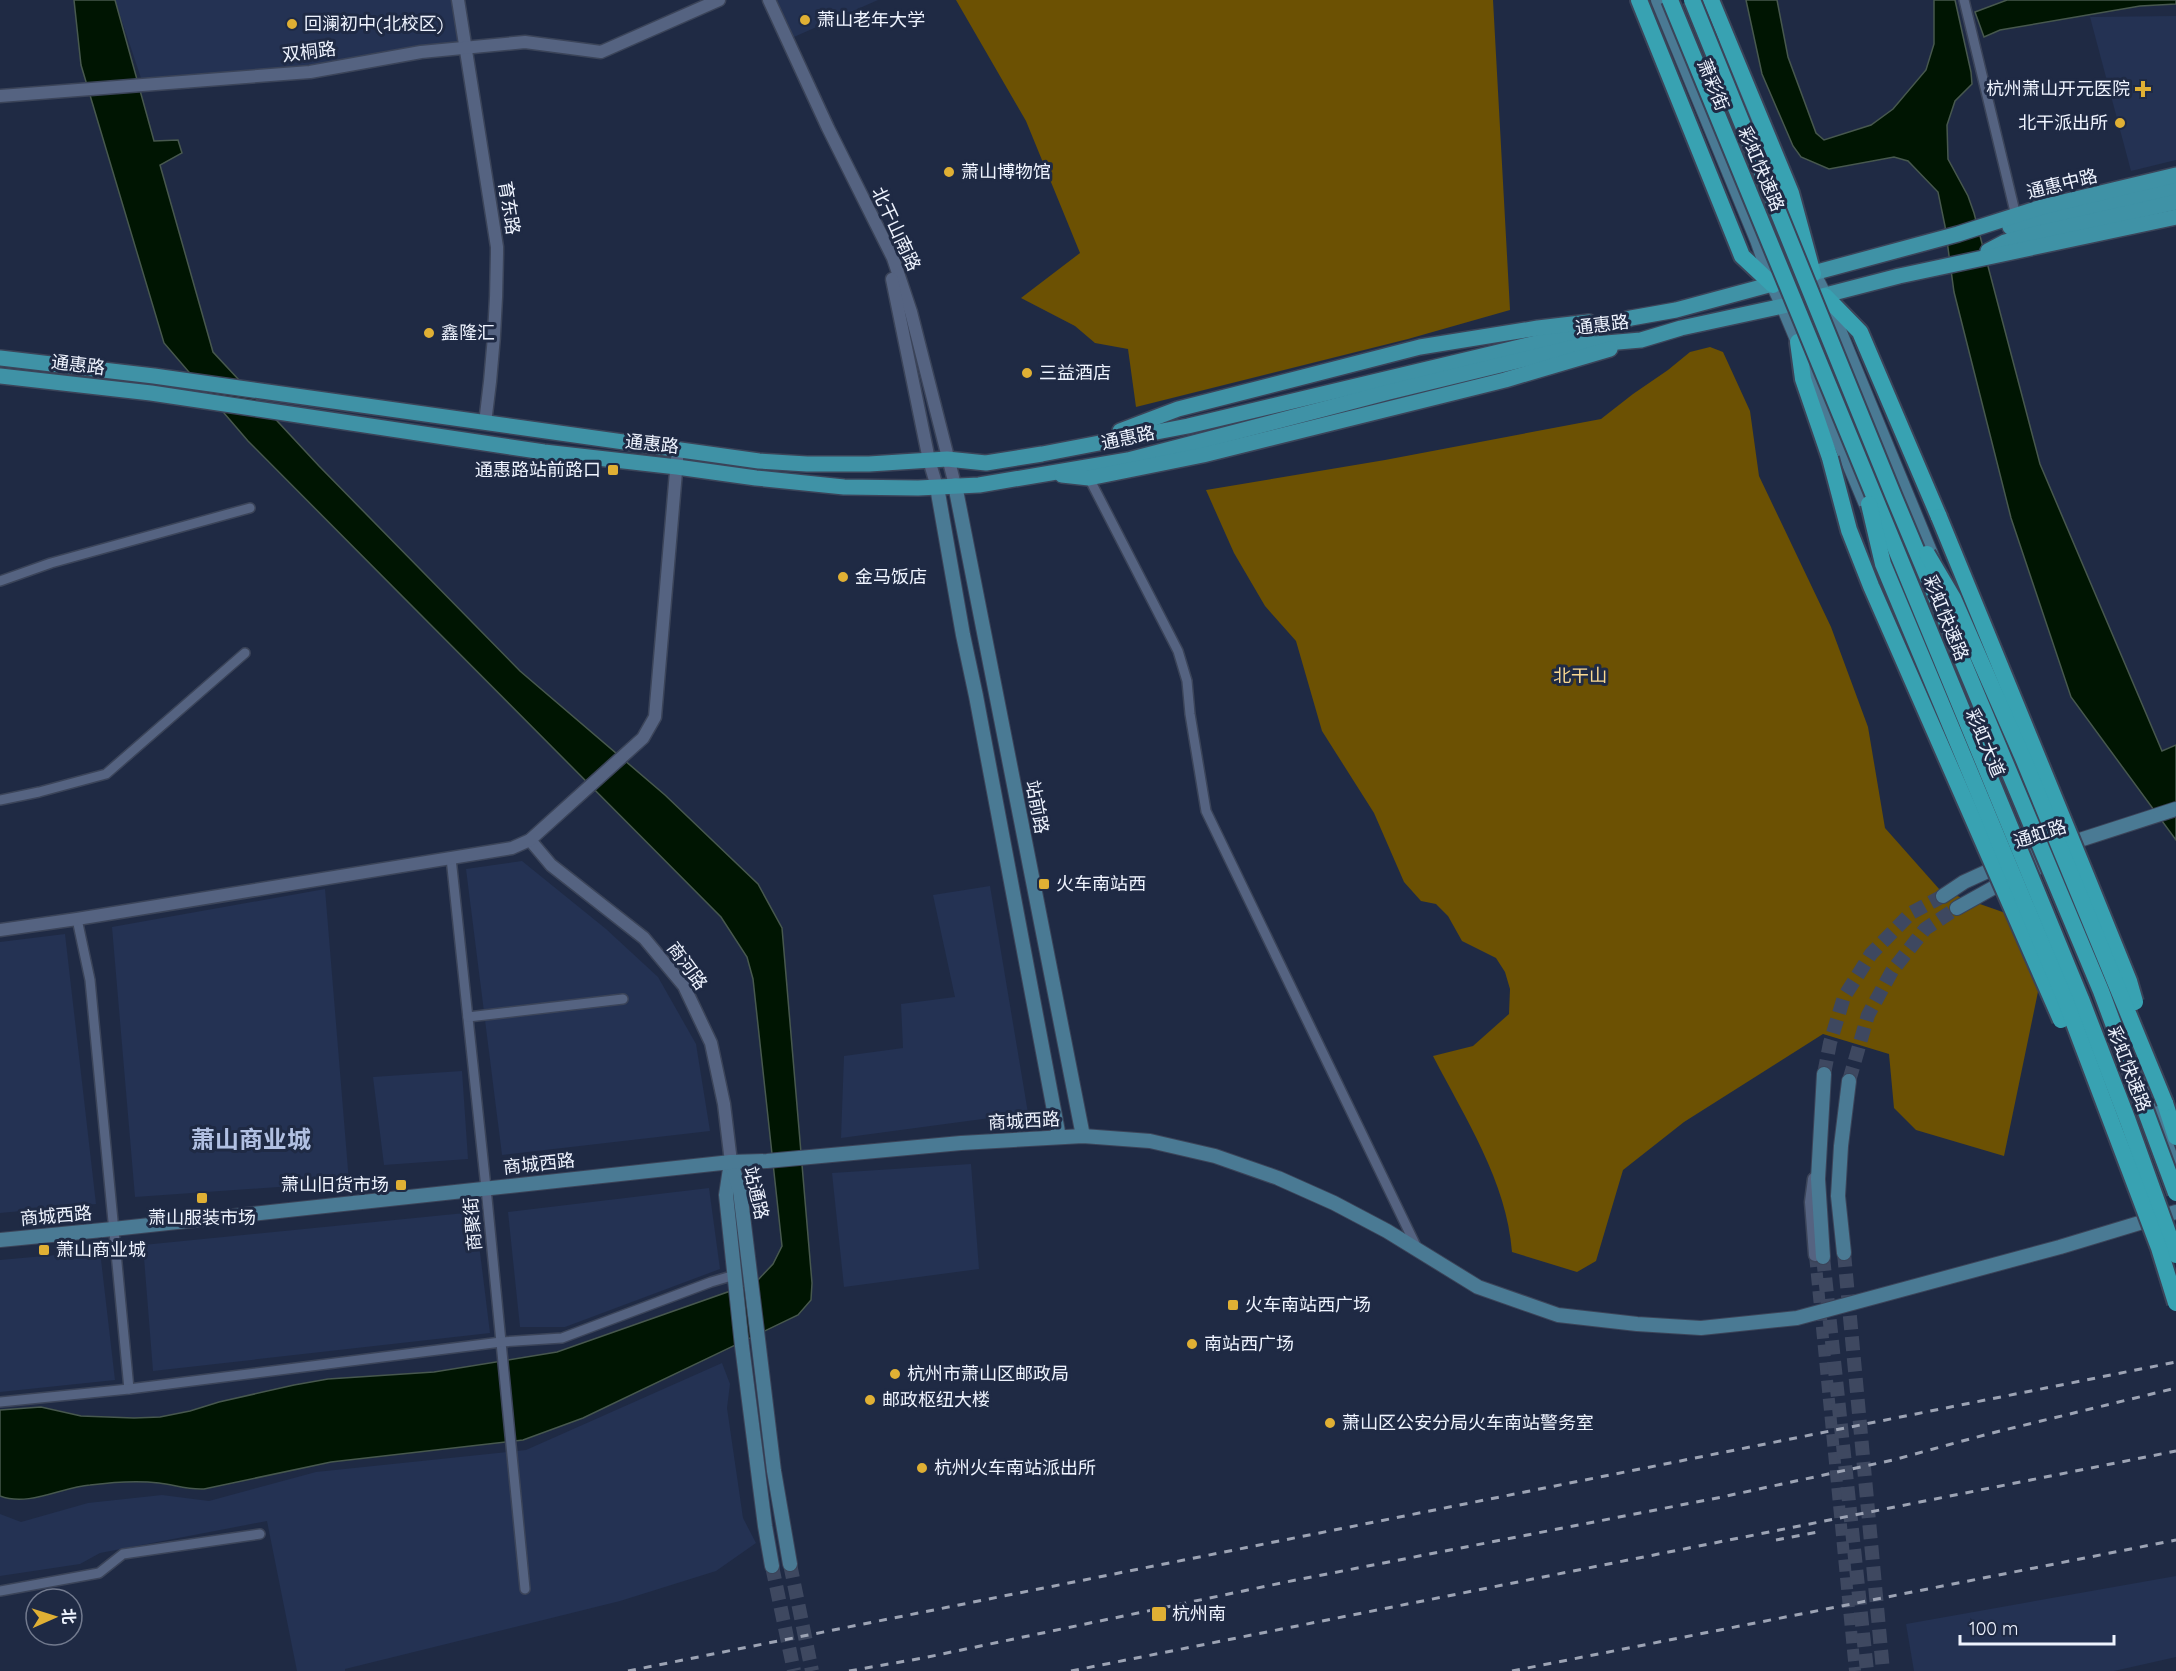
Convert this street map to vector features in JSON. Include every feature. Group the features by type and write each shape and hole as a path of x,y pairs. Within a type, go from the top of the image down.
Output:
{"highway":[{"path":"1639,0 1742,256 1773,285"},
{"name":"彩虹快速路","path":"1670,0 2081,999 2176,1255"},
{"name":"彩虹快速路","path":"1692,0 1894,497 2101,991 2176,1193"},
{"path":"1712,0 1791,193 1813,274"},
{"path":"1825,296 1860,332 1939,517 2128,981 2176,1137"},
{"path":"1798,342 1803,379 1830,458 1849,530 1871,586 2026,941 2112,1128"},
{"path":"1859,456 1883,564 2061,992 2158,1248 2176,1304"},
{"path":"1894,497 1953,597 2023,758 2165,1103"}],"main road":[{"name":"萧彩街","path":"1658,0 1757,240 1773,285"},
{"name":"萧彩街","path":"1703,0 1813,274"},
{"name":"通惠中路","path":"1951,236 2042,207 2176,175"},
{"name":"通惠中路","path":"1951,236 1997,230 2176,188"},
{"path":"1966,261 2005,242 2176,202"},
{"path":"1966,261 2176,217"},
{"name":"通惠路","path":"0,358 306,396 759,461 869,464 947,459 986,462 1042,454 1188,426 1583,332 1631,318 1676,310 1951,236"},
{"name":"通惠路","path":"0,376 151,393 544,452 756,478 844,486 937,487 980,484 1128,460 1389,392 1583,345 1641,340 1681,328 1783,306 1966,261"},
{"name":"彩虹大道","path":"1813,274 1825,296 2054,854 2157,1115 2176,1171"},
{"name":"彩虹大道","path":"1773,285 2021,875 2122,1125 2150,1220"},
{"path":"1042,454 1125,430 1178,409 1420,347 1538,328 1631,318"},
{"path":"1041,473 1089,478 1203,455 1482,385 1641,340"},
{"name":"站前路","path":"955,485 1083,1136"},
{"path":"937,487 1059,1137"},
{"name":"通虹路","path":"1943,896 1964,882 2014,861 2054,854 2176,809"},
{"name":"通虹路","path":"1957,908 2021,875 2054,854"},
{"path":"1819,1256 1819,1136 1824,1074"},
{"path":"1844,1253 1838,1196 1849,1081"},
{"name":"商城西路","path":"0,1240 730,1162 807,1158 961,1143 1083,1136 1150,1142 1215,1156 1278,1178 1334,1203 1478,1287 1558,1315 1636,1324 1701,1328 1797,1318 2176,1212"},
{"name":"站通路","path":"730,1162 740,1191 774,1472 790,1564"},
{"name":"站通路","path":"730,1162 726,1195 742,1346 772,1566"}],"street":[{"name":"育东路","path":"458,0 497,247 493,344 485,423"},
{"name":"双桐路","path":"0,96 310,72 421,52 525,42 601,52 719,0"},
{"name":"北干山南路","path":"769,0 828,128 893,258 911,312 955,485"},
{"path":"1964,0 2016,216"},
{"path":"882,237 937,487"},
{"path":"0,930 77,920 512,848 530,840 643,738 655,717 678,448"},
{"path":"1089,478 1178,651 1187,681 1190,714 1206,811 1418,1250"},
{"path":"0,581 51,563 250,507"},
{"path":"0,800 106,774 246,653"},
{"name":"商河路","path":"530,840 551,866 644,938 684,987 711,1043 724,1104 730,1162"},
{"name":"商聚街","path":"451,858 525,1589"},
{"path":"77,920 90,980 129,1389"},
{"path":"468,1017 623,999"},
{"path":"0,1402 129,1389 501,1342 562,1338 735,1275"},
{"path":"0,1591 99,1573 123,1554 260,1534"}],"shaded area":[{"path":"74,0 115,0 154,141 178,140 182,153 160,165 213,352 319,466 520,671 665,795 758,884 782,928 812,1283 811,1300 798,1315 583,1418 523,1440 331,1462 204,1489 150,1482 124,1482 79,1486 34,1498 11,1499 0,1496 0,1410 41,1407 81,1416 160,1417 328,1379 434,1372 557,1352 756,1282 773,1264 782,1246 753,979 747,957 721,917 248,441 164,343 81,65"},
{"name":"回澜初中(北校区)","path":"115,0 458,0 464,48 310,72 143,84"},
{"name":"萧山老年大学","path":"770,0 878,0 787,40"},
{"path":"1746,0 1777,0 1788,57 1816,133 1824,140 1871,125 1893,109 1926,70 1934,44 1934,0 1955,0 1972,84 1955,101 1947,125 1948,159 1968,196 1974,213 2040,464 2162,751 2176,745 2176,840 2071,697 2011,518 1954,292 1938,192 1908,161 1894,157 1829,169 1801,157 1793,146 1762,74"},
{"path":"2007,0 2176,0 2176,4 2140,6 2000,30 1984,37 1975,12"},
{"name":"杭州萧山开元医院","path":"2176,16 2176,160 2131,171 2090,17"},
{"path":"522,861 606,929 658,977 696,1044 710,1131 502,1155 466,869"},
{"path":"990,886 1028,1113 841,1138 844,1056 903,1048 901,1004 955,997 933,895"},
{"path":"325,889 349,1182 135,1197 112,927"},
{"path":"65,934 96,1204 0,1213 0,942"},
{"path":"462,1071 468,1159 384,1165 373,1077"},
{"path":"971,1164 979,1269 844,1287 832,1173"},
{"path":"709,1188 720,1269 565,1327 520,1327 508,1212"},
{"path":"475,1212 490,1333 153,1371 143,1245"},
{"path":"100,1251 115,1380 0,1392 0,1260"},
{"path":"722,1363 730,1384 727,1408 743,1518 756,1543 716,1571 620,1601 345,1669 345,1671 297,1671 267,1521 100,1553 80,1564 0,1576 0,1514 21,1522 88,1503 162,1495 209,1501 316,1472 526,1450"},
{"path":"2176,1576 2176,1657 2114,1671 1914,1671 1906,1624"}],"green space":[{"path":"956,0 1493,0 1510,310 1408,339 1136,407 1128,349 1095,343 1075,326 1021,298 1080,253 1026,121"},
{"name":"北干山","path":"1710,347 1723,352 1750,411 1759,476 1831,627 1868,727 1885,828 1940,890 2051,929 2004,1156 1916,1130 1894,1108 1889,1054 1823,1034 1684,1122 1623,1170 1596,1261 1577,1272 1512,1252 1502,1201 1483,1151 1433,1056 1473,1046 1509,1014 1510,989 1505,972 1496,958 1462,941 1448,916 1436,904 1421,901 1404,882 1374,813 1322,731 1296,641 1265,606 1234,553 1206,490 1385,460 1601,419 1690,352"}],"tunnel":[{"path":"1824,1074 1830,1043 1844,997 1871,954 1911,913 1943,896"},
{"path":"1849,1081 1868,1015 1892,971 1925,929 1957,908"},
{"path":"1844,1253 1883,1671"},
{"path":"1815,1255 1855,1671"},
{"path":"1823,1257 1867,1671"},
{"path":"790,1564 812,1671"},
{"path":"772,1566 794,1671"}],"railway":[{"path":"628,1671 2176,1362"},
{"path":"849,1671 923,1658 1286,1582 1722,1497 1893,1460 2176,1388"},
{"path":"1071,1671 2176,1451"},
{"path":"1776,1540 1823,1531"},
{"path":"1512,1671 2176,1540"}],"place":[{"name":"萧山老年大学","path":"805,20"},
{"name":"回澜初中(北校区)","path":"292,24"},
{"name":"杭州萧山开元医院","path":"2143,89"},
{"name":"北干派出所","path":"2120,123"},
{"name":"萧山博物馆","path":"949,172"},
{"name":"鑫隆汇","path":"429,333"},
{"name":"三益酒店","path":"1027,373"},
{"name":"通惠路站前路口","path":"613,470"},
{"name":"金马饭店","path":"843,577"},
{"name":"火车南站西","path":"1044,884"},
{"name":"萧山旧货市场","path":"401,1185"},
{"name":"萧山服装市场","path":"202,1198"},
{"name":"萧山商业城","path":"44,1250"},
{"name":"火车南站西广场","path":"1233,1305"},
{"name":"南站西广场","path":"1192,1344"},
{"name":"杭州市萧山区邮政局","path":"895,1374"},
{"name":"邮政枢纽大楼","path":"870,1400"},
{"name":"萧山区公安分局火车南站警务室","path":"1330,1423"},
{"name":"杭州火车南站派出所","path":"922,1468"},
{"name":"杭州南","path":"1159,1614"}],"district":[{"name":"萧山商业城","path":"251,1140"}]}
